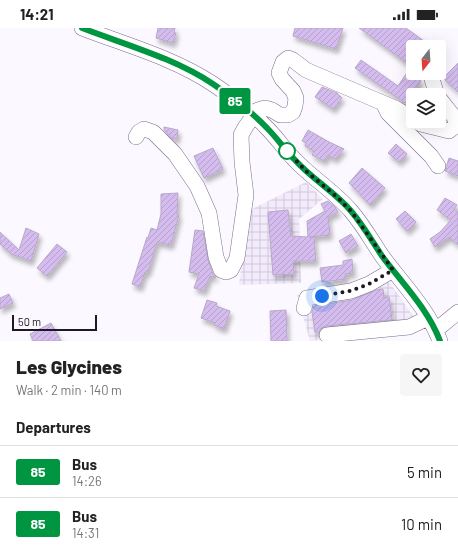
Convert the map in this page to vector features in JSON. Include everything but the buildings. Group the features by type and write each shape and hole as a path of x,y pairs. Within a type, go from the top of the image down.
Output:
{"street":[{"path":"82,28 155,55 190,71 213,84 253,115 267,128 307,172 351,211 434,330"},
{"path":"136,137 139,132 144,129 153,132 175,154 197,186 209,213 216,257 221,270 226,272 232,270 237,258 246,195 242,162 242,135 253,115 258,110 265,108 280,115 288,115 293,112 296,106 296,98 293,91 282,79 279,73 283,62 288,58 293,60 310,72 397,109 406,115"},
{"path":"382,103 388,113 431,156 438,166"},
{"path":"437,128 449,131 454,127 457,121 446,107"},
{"path":"446,121 454,127"},
{"path":"304,308 307,298 350,291 369,284 393,270"},
{"path":"327,336 409,327 434,330 458,312"}],"shaded area":[{"path":"306,182 323,199 299,219 301,283 239,285 248,211"},
{"path":"380,269 423,330 310,341 297,295 350,286"}],"bus line":[{"name":"85","path":"82,28 148,52 190,71 213,84 253,115 267,128 294,160 351,211 382,256 424,311 436,330 440,341"}],"route":[{"path":"287,151 294,160 351,211 393,270 369,284 350,291 322,296"}]}
